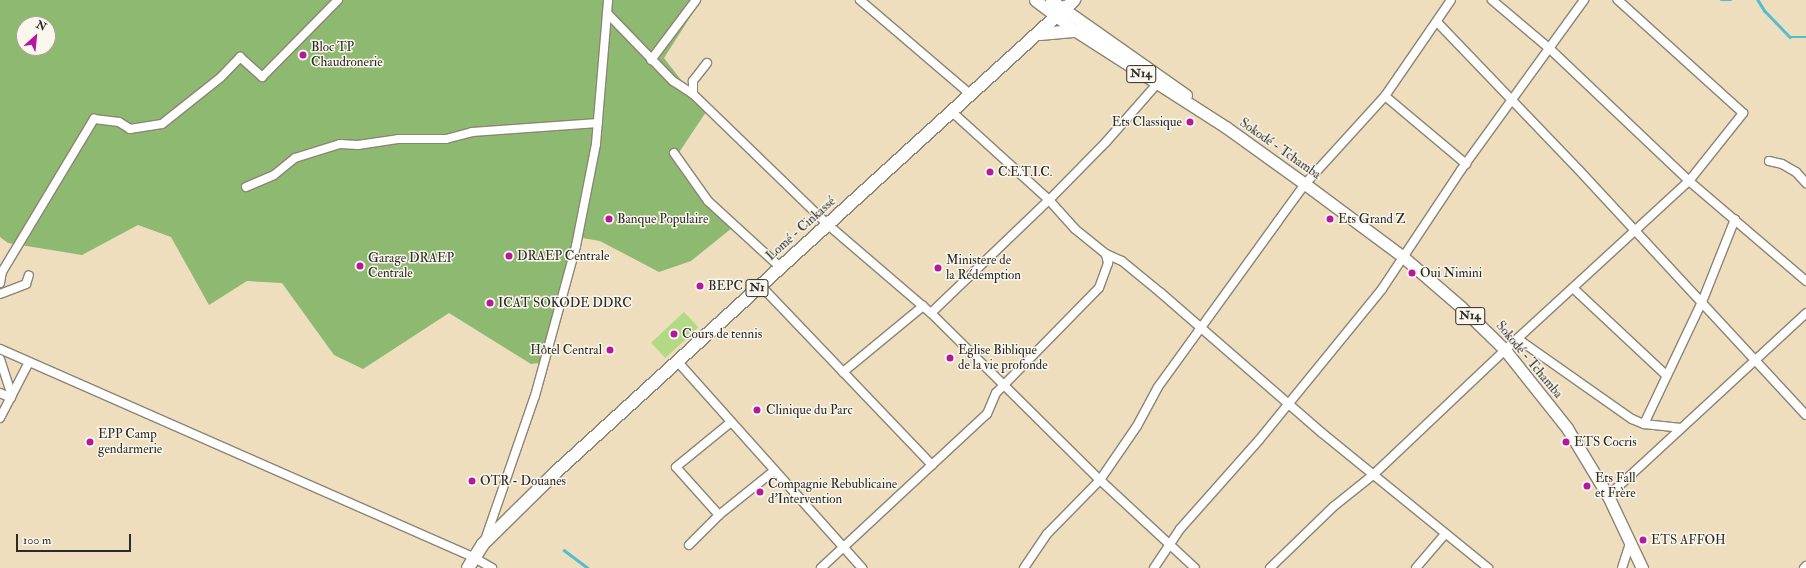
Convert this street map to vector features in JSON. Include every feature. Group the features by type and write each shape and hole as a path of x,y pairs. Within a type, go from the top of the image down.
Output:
{"highway":[{"name":"Lomé - Cinkassé","path":"471,562 483,544 556,472 951,111 1040,34 1074,0"},
{"path":"1040,34 1076,31"}],"main road":[{"path":"1035,0 1061,13"},
{"path":"1051,0 1061,13"},
{"name":"Sokodé - Tchamba","path":"1061,13 1076,31 1227,128 1305,184 1402,256 1461,307 1505,350 1566,428 1608,496 1642,568"},
{"name":"Sokodé - Tchamba","path":"1061,13 1205,108 1227,128"}],"street":[{"path":"0,283 1,271 94,119 119,122 130,129 162,124 221,77 240,57 262,77 338,0"},
{"path":"483,544 535,396 576,246 598,123 608,0"},
{"path":"651,60 696,0"},
{"path":"860,0 970,94"},
{"path":"1024,568 1047,534 1100,480 1137,426 1158,387 1305,184 1385,96 1451,0"},
{"path":"1492,0 1550,49 1690,181 1806,281"},
{"path":"1154,568 1171,546 1180,529 1288,404 1382,288 1402,256 1466,164 1584,0"},
{"path":"1270,568 1333,506 1373,476 1505,350 1690,181 1743,113 1618,0"},
{"path":"607,13 672,81 693,94 827,224 931,313 1100,480 1195,568"},
{"path":"1436,22 1512,102 1578,168 1635,232 1806,415"},
{"path":"693,94 693,81 707,63"},
{"path":"931,313 1049,200 1106,142 1157,84"},
{"path":"1385,96 1466,164"},
{"path":"951,111 1049,200 1075,228 1106,254 1122,261 1373,476 1488,568"},
{"path":"246,187 274,175 295,158 340,144 358,145 398,139 446,139 472,132 598,123"},
{"path":"674,152 708,200 780,267"},
{"path":"1769,161 1782,164 1796,172 1806,183"},
{"path":"1644,424 1702,302 1735,219"},
{"path":"822,568 987,414 996,392 1099,288 1108,263 1106,254"},
{"path":"0,294 26,284 29,275"},
{"path":"760,285 932,465"},
{"path":"1574,288 1667,376"},
{"path":"843,372 923,306"},
{"path":"1608,496 1806,313"},
{"path":"1518,339 1588,389 1644,424 1681,428"},
{"path":"0,349 471,562 492,568"},
{"path":"0,359 12,396"},
{"path":"677,361 842,548 862,568"},
{"path":"0,418 29,362"},
{"path":"0,393 12,396"},
{"path":"719,515 676,467 731,422"},
{"path":"689,545 719,515 774,471"},
{"path":"1416,568 1445,534"},
{"path":"1622,568 1630,543"}],"green space":[{"path":"0,0 701,0 664,58 706,112 674,160 732,228 691,261 659,272 600,241 576,237 539,363 531,364 449,313 363,369 334,355 282,283 247,281 209,305 171,237 138,225 82,255 8,243 0,237"},
{"name":"Cours de tennis","path":"684,312 698,327 665,358 651,343"}],"waterway":[{"path":"1721,0 1731,0"},
{"path":"1758,0 1765,11 1790,37 1806,37"},
{"path":"564,550 588,568"}],"place":[{"name":"Bloc TP Chaudronerie","path":"303,55"},
{"name":"Ets Classique","path":"1190,122"},
{"name":"C.E.T.I.C.","path":"990,172"},
{"name":"Banque Populaire","path":"609,219"},
{"name":"Ets Grand Z","path":"1330,219"},
{"name":"DRAEP Centrale","path":"509,256"},
{"name":"Garage DRAEP Centrale","path":"360,266"},
{"name":"Ministere de la Rédemption","path":"938,268"},
{"name":"Oui Nimini","path":"1412,273"},
{"name":"BEPC","path":"700,286"},
{"name":"ICAT SOKODE DDRC","path":"490,303"},
{"name":"Cours de tennis","path":"674,334"},
{"name":"Hôtel Central","path":"610,350"},
{"name":"Eglise Biblique de la vie profonde","path":"950,358"},
{"name":"Clinique du Parc","path":"757,410"},
{"name":"EPP Camp gendarmerie","path":"90,442"},
{"name":"ETS Cocris","path":"1566,442"},
{"name":"OTR - Douanes","path":"472,481"},
{"name":"Ets Fall et Frère","path":"1587,486"},
{"name":"Compagnie Rebublicaine d'Intervention","path":"760,492"},
{"name":"ETS AFFOH","path":"1643,540"}]}
